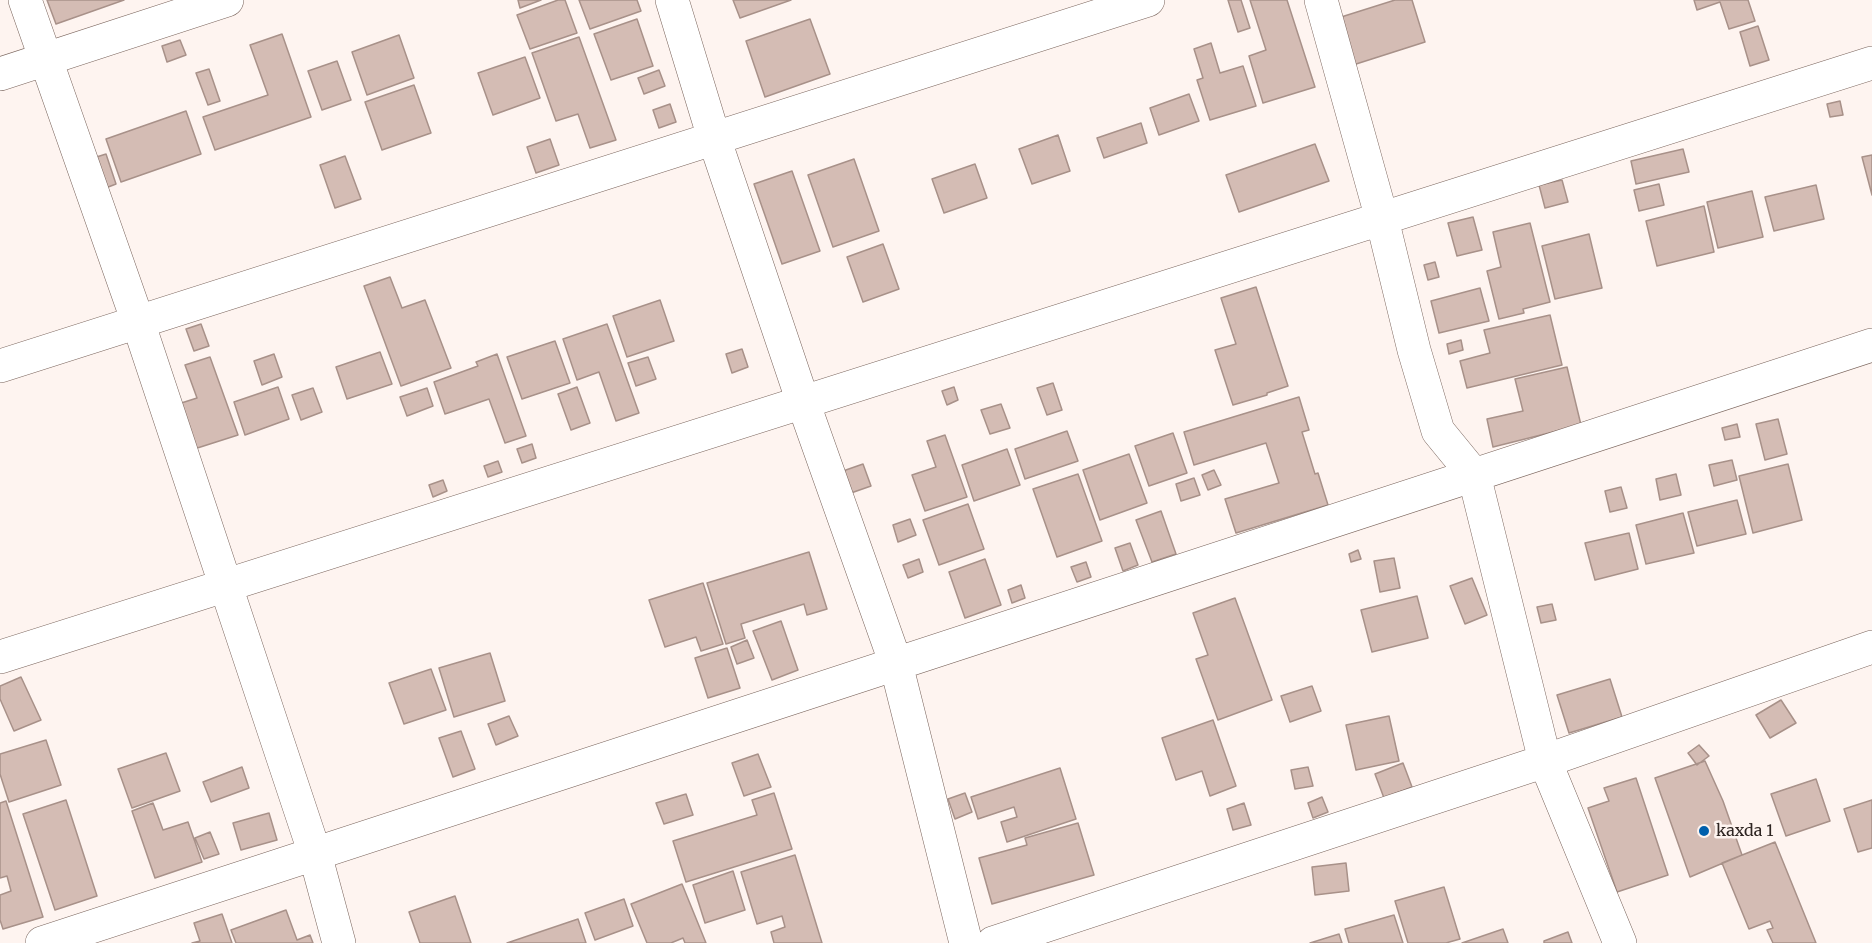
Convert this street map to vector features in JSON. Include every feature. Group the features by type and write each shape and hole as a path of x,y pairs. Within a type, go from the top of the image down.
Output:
{"street":[{"path":"25,0 138,322 226,585 315,854 339,943"},
{"path":"0,74 227,0"},
{"path":"672,0 714,138 803,402 896,664 966,943"},
{"path":"0,366 1148,0"},
{"path":"1321,0 1382,219 1414,350 1438,431 1474,475 1545,762 1620,943"},
{"path":"0,657 1872,63"},
{"path":"42,943 1872,345"},
{"path":"993,943 1545,762 1872,647"}],"building":[{"path":"47,0 124,0 56,24"},
{"path":"518,0 541,0 520,8"},
{"path":"558,0 565,0 577,33 530,49 517,15"},
{"path":"579,0 637,0 641,11 590,29"},
{"path":"733,0 791,0 740,18"},
{"path":"1228,0 1241,0 1250,28 1238,32"},
{"path":"1250,0 1287,0 1315,87 1263,103 1249,56 1266,50"},
{"path":"1395,0 1412,0 1425,42 1353,65 1338,18"},
{"path":"1694,0 1748,0 1755,21 1729,29 1720,2 1697,10"},
{"path":"637,19 653,66 611,80 594,34"},
{"path":"810,19 830,74 765,97 746,41"},
{"path":"1758,26 1769,60 1750,66 1740,32"},
{"path":"282,34 311,117 215,150 203,117 268,95 250,45"},
{"path":"399,35 414,78 367,95 352,52"},
{"path":"579,37 616,140 590,148 578,114 556,121 532,53"},
{"path":"180,40 186,55 167,62 162,46"},
{"path":"1211,43 1220,73 1243,66 1256,106 1210,120 1197,80 1203,78 1194,49"},
{"path":"525,57 540,98 493,115 478,73"},
{"path":"337,61 351,100 322,110 308,71"},
{"path":"209,69 220,101 208,105 196,73"},
{"path":"659,70 665,86 644,94 638,78"},
{"path":"414,85 431,133 382,150 365,102"},
{"path":"1189,94 1199,121 1159,135 1150,108"},
{"path":"1840,101 1843,115 1830,117 1827,104"},
{"path":"670,104 676,122 659,128 653,110"},
{"path":"186,111 201,154 121,182 106,139"},
{"path":"1141,123 1147,143 1104,158 1097,138"},
{"path":"1058,135 1070,171 1032,184 1019,149"},
{"path":"550,139 559,165 536,173 527,147"},
{"path":"1315,144 1329,181 1239,212 1226,175"},
{"path":"1683,149 1689,172 1636,184 1631,161"},
{"path":"106,154 116,184 98,191 87,160"},
{"path":"1872,155 1872,195 1862,157"},
{"path":"345,156 361,199 335,208 320,165"},
{"path":"854,159 879,231 833,247 808,175"},
{"path":"975,164 987,198 944,213 932,179"},
{"path":"792,171 820,251 782,264 754,184"},
{"path":"1562,180 1568,202 1545,208 1539,185"},
{"path":"1659,184 1664,205 1639,211 1634,190"},
{"path":"1816,185 1824,219 1774,231 1765,197"},
{"path":"1752,191 1763,237 1718,248 1707,202"},
{"path":"1704,206 1714,252 1657,266 1646,221"},
{"path":"1473,217 1482,250 1457,256 1448,223"},
{"path":"1530,223 1550,302 1523,309 1524,313 1499,319 1487,271 1501,267 1493,232"},
{"path":"1589,234 1602,288 1555,299 1542,246"},
{"path":"883,244 899,289 863,302 847,257"},
{"path":"1435,262 1439,277 1428,280 1424,265"},
{"path":"390,277 402,308 425,300 451,368 401,386 364,286"},
{"path":"1256,287 1288,386 1233,405 1215,350 1236,344 1221,298"},
{"path":"1480,288 1489,321 1439,333 1431,301"},
{"path":"660,300 674,341 627,357 613,316"},
{"path":"1550,315 1562,365 1467,388 1460,361 1490,353 1484,330"},
{"path":"201,324 209,346 194,351 186,329"},
{"path":"607,324 639,413 616,421 599,372 577,380 563,339"},
{"path":"1461,340 1463,350 1449,354 1447,344"},
{"path":"555,341 570,383 522,399 507,357"},
{"path":"742,349 748,367 732,373 726,354"},
{"path":"380,352 392,384 347,399 336,367"},
{"path":"274,354 282,377 262,385 254,361"},
{"path":"497,354 526,436 505,443 489,399 445,414 434,382 478,366 476,362"},
{"path":"210,357 238,435 188,451 172,406 197,398 185,365"},
{"path":"648,357 656,379 636,386 628,363"},
{"path":"1567,367 1581,425 1493,447 1487,419 1523,411 1515,379"},
{"path":"1053,383 1062,410 1047,415 1037,388"},
{"path":"278,387 289,419 245,435 234,402"},
{"path":"577,387 590,423 571,430 558,394"},
{"path":"954,387 958,400 947,405 942,391"},
{"path":"313,388 322,412 301,420 292,395"},
{"path":"427,388 433,406 407,416 400,397"},
{"path":"1299,397 1309,430 1302,432 1315,474 1318,473 1328,505 1236,533 1225,499 1279,483 1266,443 1194,465 1184,432"},
{"path":"1001,404 1010,428 990,434 981,410"},
{"path":"1778,419 1787,454 1765,460 1756,424"},
{"path":"1737,424 1740,437 1725,440 1722,428"},
{"path":"1067,431 1078,461 1025,479 1015,449"},
{"path":"1173,433 1187,473 1149,486 1135,446"},
{"path":"945,435 967,497 925,511 912,475 936,467 927,441"},
{"path":"532,444 536,458 522,463 517,449"},
{"path":"1007,449 1020,485 974,501 962,465"},
{"path":"1129,454 1147,503 1100,520 1083,470"},
{"path":"1732,460 1737,480 1714,486 1709,465"},
{"path":"498,461 502,472 488,477 484,466"},
{"path":"863,464 871,486 851,493 843,471"},
{"path":"1788,464 1802,520 1753,533 1739,476"},
{"path":"1214,470 1221,485 1208,490 1202,475"},
{"path":"1078,474 1102,541 1057,557 1033,489"},
{"path":"1676,474 1681,495 1660,500 1656,479"},
{"path":"1194,478 1200,495 1181,501 1176,484"},
{"path":"443,480 447,491 433,497 429,485"},
{"path":"1621,487 1627,508 1610,512 1605,491"},
{"path":"1737,500 1746,534 1697,546 1688,512"},
{"path":"968,504 984,549 939,565 923,520"},
{"path":"1161,511 1176,554 1152,562 1136,520"},
{"path":"1683,513 1694,553 1646,564 1636,525"},
{"path":"910,519 916,535 898,542 893,525"},
{"path":"1629,533 1638,569 1595,580 1585,543"},
{"path":"1130,543 1138,565 1123,571 1115,548"},
{"path":"1358,550 1361,559 1351,562 1349,554"},
{"path":"809,552 827,609 807,615 804,604 741,624 745,638 726,644 707,583"},
{"path":"1394,558 1400,588 1380,592 1374,561"},
{"path":"919,559 923,572 908,578 903,565"},
{"path":"985,559 1001,605 965,618 949,572"},
{"path":"1086,562 1091,577 1077,582 1071,567"},
{"path":"1472,578 1487,615 1465,624 1450,586"},
{"path":"703,583 723,644 701,651 696,637 665,647 649,600"},
{"path":"1021,585 1025,598 1012,603 1008,590"},
{"path":"1417,596 1428,638 1372,652 1361,610"},
{"path":"1235,598 1272,700 1218,720 1196,659 1208,655 1193,613"},
{"path":"1552,604 1556,620 1541,623 1537,607"},
{"path":"781,621 798,670 772,680 753,631"},
{"path":"747,640 754,658 737,664 731,647"},
{"path":"727,648 740,688 708,698 695,658"},
{"path":"490,653 505,701 454,717 439,668"},
{"path":"431,669 446,710 404,724 389,683"},
{"path":"21,677 41,720 14,731 0,699 0,686"},
{"path":"1610,679 1622,717 1569,733 1557,695"},
{"path":"1312,686 1321,711 1290,722 1281,696"},
{"path":"1781,700 1796,723 1770,738 1756,715"},
{"path":"509,716 518,736 496,745 488,724"},
{"path":"1389,716 1399,761 1356,770 1346,725"},
{"path":"1213,720 1236,786 1210,796 1202,771 1176,780 1162,738"},
{"path":"461,731 475,769 453,777 439,738"},
{"path":"46,740 61,785 9,802 0,774 0,754"},
{"path":"1699,745 1709,756 1697,765 1688,753"},
{"path":"166,753 180,791 132,808 118,769"},
{"path":"758,754 771,787 744,796 732,763"},
{"name":"kaxda 1","path":"1705,761 1723,801 1742,855 1690,877 1655,778"},
{"path":"1403,763 1412,787 1384,798 1375,774"},
{"path":"242,767 249,788 211,802 203,782"},
{"path":"1308,767 1313,786 1295,789 1291,770"},
{"path":"1060,768 1076,819 1007,842 1001,822 1017,817 1014,807 978,819 971,797"},
{"path":"1636,778 1668,875 1617,892 1588,808 1609,801 1604,788"},
{"path":"1816,779 1830,821 1786,836 1771,794"},
{"path":"774,793 792,849 686,882 673,841 757,815 752,800"},
{"path":"965,793 972,812 955,819 948,799"},
{"path":"686,794 693,815 664,824 656,803"},
{"path":"1322,797 1328,812 1313,818 1308,803"},
{"path":"66,800 97,896 55,910 23,814"},
{"path":"1872,800 1872,848 1858,852 1844,809"},
{"path":"6,801 43,917 3,929 0,920 0,895 11,891 7,876 0,878 0,803"},
{"path":"153,803 163,830 188,822 202,862 155,878 132,811"},
{"path":"1244,803 1251,825 1233,830 1227,809"},
{"path":"269,813 277,840 241,850 233,823"},
{"path":"1078,823 1094,875 992,904 979,858 1027,845 1025,838"},
{"path":"210,832 219,854 204,859 195,838"},
{"path":"1775,842 1816,943 1773,943 1767,930 1773,928 1770,921 1749,929 1722,863"},
{"path":"795,855 822,943 774,943 771,932 785,927 782,916 757,924 741,872"},
{"path":"1346,863 1349,891 1315,895 1312,867"},
{"path":"733,871 745,910 705,923 693,885"},
{"path":"682,884 706,943 685,943 683,938 671,943 647,943 631,904"},
{"path":"1444,887 1460,939 1446,943 1408,943 1395,901"},
{"path":"455,896 471,943 420,943 409,912"},
{"path":"624,899 633,926 595,940 585,913"},
{"path":"286,910 297,940 310,935 313,943 236,943 231,930"},
{"path":"222,914 232,943 192,943 200,941 194,923"},
{"path":"1394,915 1403,943 1349,943 1345,929"},
{"path":"578,919 586,943 507,943"},
{"path":"1503,929 1508,943 1462,943"},
{"path":"1568,932 1572,943 1544,943 1544,941"},
{"path":"1339,934 1342,943 1310,943"}],"place":[{"name":"kaxda 1","path":"1704,831"}]}
